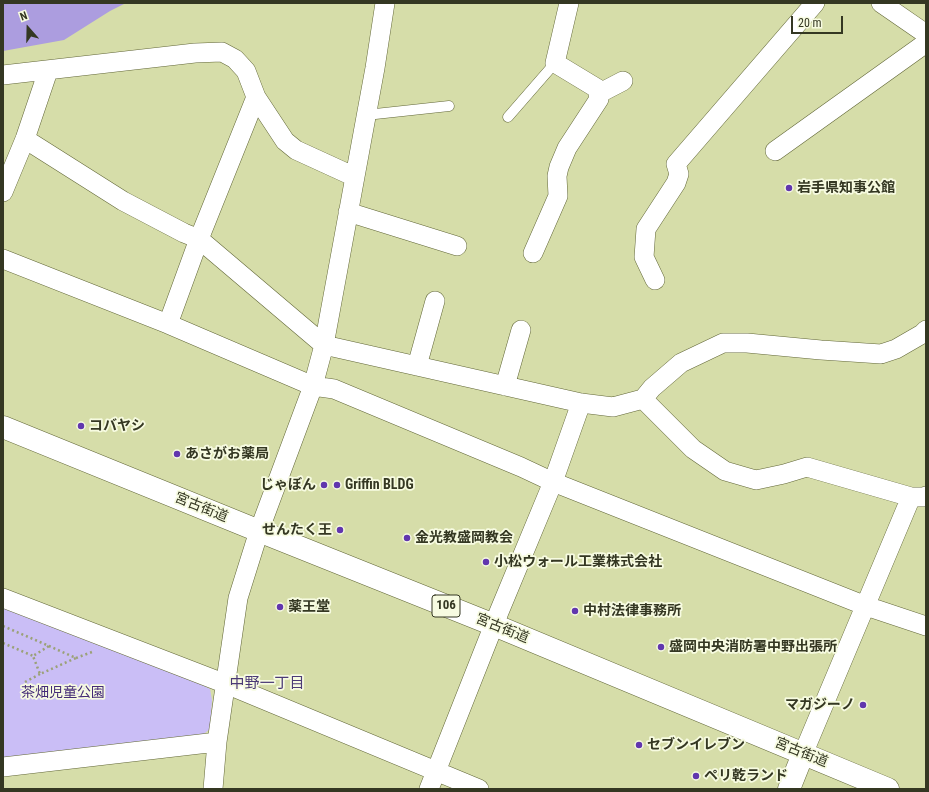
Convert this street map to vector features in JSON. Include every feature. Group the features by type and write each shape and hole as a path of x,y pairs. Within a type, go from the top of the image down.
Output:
{"main road":[{"name":"宮古街道","path":"3,427 494,625 888,789"},
{"path":"789,789 803,754"}],"street":[{"path":"213,789 217,742 238,598 259,531 313,386 324,345 375,68 384,3"},
{"path":"533,252 558,196 557,176 567,148 599,99 598,89 555,63 570,3"},
{"path":"655,280 644,257 646,230 676,183 679,174 676,164 815,3"},
{"path":"881,3 926,34"},
{"path":"775,151 926,43"},
{"path":"3,76 195,53 222,52 235,59 246,71 256,96 285,141 296,150 355,177"},
{"path":"3,192 25,139 48,71"},
{"path":"598,94 623,82"},
{"path":"168,324 199,239 256,96"},
{"path":"25,139 123,200 184,233 199,239 324,345 581,404 613,407 643,398 652,388 682,363 723,343 747,343 881,354 896,349 922,334 926,330"},
{"path":"348,212 457,246"},
{"path":"3,259 168,324 313,386 334,389 521,467 553,482 866,606 926,626"},
{"path":"417,366 435,301"},
{"path":"505,386 521,330"},
{"path":"643,398 693,449 725,471 756,480 784,474 806,467 918,496 866,606 803,754"},
{"path":"433,780 494,625 553,482 581,404"},
{"path":"3,598 226,684 433,780 480,789"},
{"path":"3,767 217,742"}],"lane":[{"path":"508,117 555,63"},
{"path":"366,115 449,106"}],"path":[{"path":"3,626 76,658 25,682"},
{"path":"3,643 33,656 40,674"},
{"path":"33,656 48,646"}],"green space":[{"name":"茶畑児童公園","path":"3,605 201,684 210,689 212,700 210,729 200,737 3,760"}],"shaded area":[{"path":"3,3 126,3 110,11 64,40 3,51"}],"place":[{"name":"岩手県知事公館","path":"789,188"},
{"name":"コバヤシ","path":"81,426"},
{"name":"あさがお薬局","path":"177,454"},
{"name":"じゃぼん","path":"324,485"},
{"name":"Griffin BLDG","path":"337,485"},
{"name":"せんたく王","path":"340,530"},
{"name":"金光教盛岡教会","path":"407,538"},
{"name":"小松ウォール工業株式会社","path":"486,562"},
{"name":"薬王堂","path":"280,607"},
{"name":"中村法律事務所","path":"575,611"},
{"name":"盛岡中央消防署中野出張所","path":"661,647"},
{"name":"マガジーノ","path":"863,705"},
{"name":"セブンイレブン","path":"639,745"},
{"name":"ペリ乾ランド","path":"696,776"}],"district":[{"name":"中野一丁目","path":"267,684"}]}
